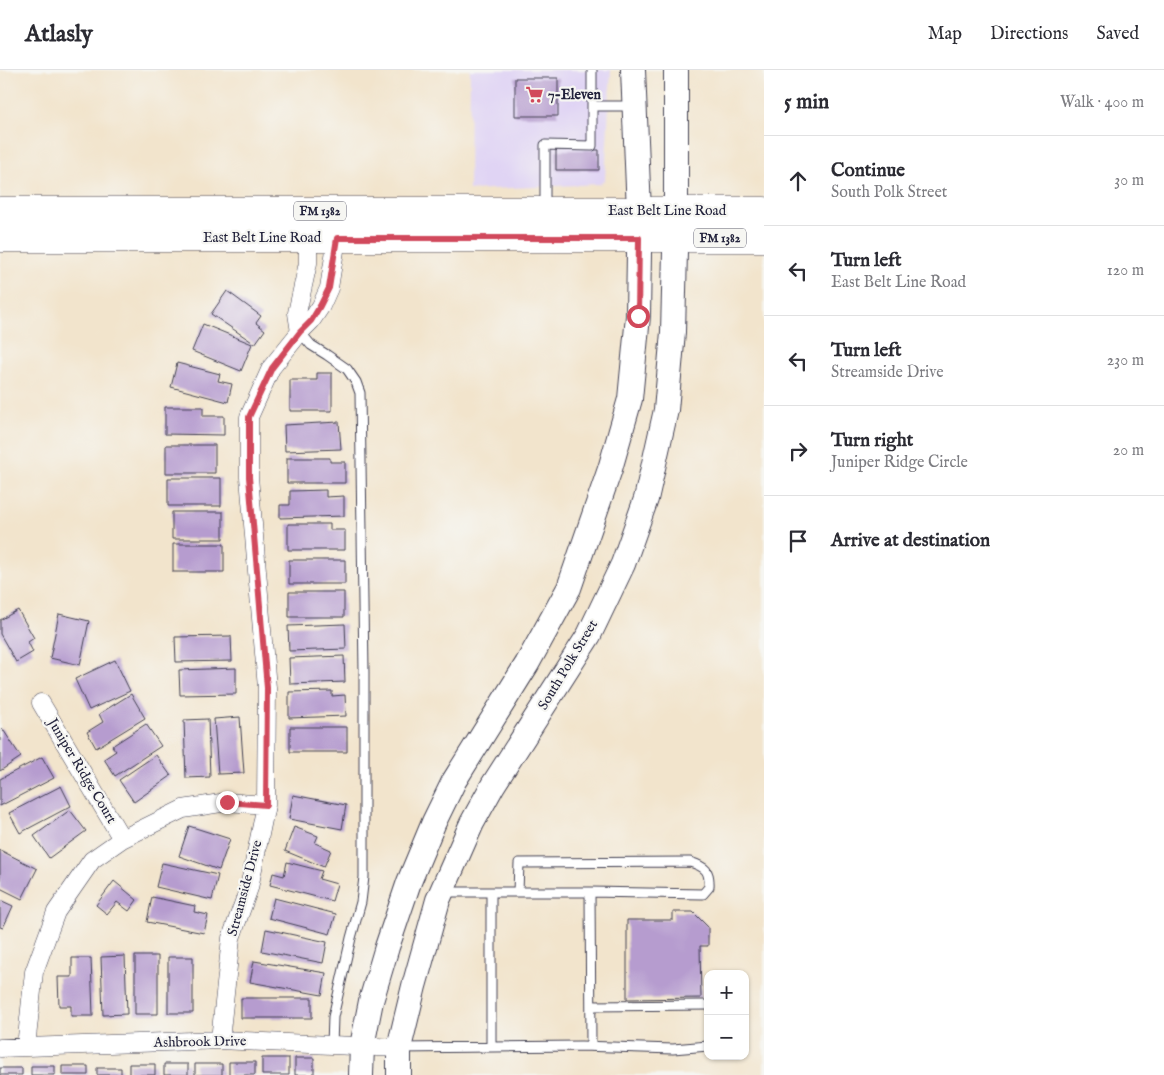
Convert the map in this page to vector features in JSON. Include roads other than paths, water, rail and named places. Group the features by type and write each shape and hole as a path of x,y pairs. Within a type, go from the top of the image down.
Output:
{"main road":[{"path":"360,1075 362,1046 371,1001 409,882 434,822 454,781 527,664 570,588 610,469 630,399 638,316 639,245 633,70"},
{"name":"South Polk Street","path":"399,1075 399,1048 438,900 472,823 493,785 588,635 623,564 646,499 666,410 673,332 676,224 676,70"},
{"name":"East Belt Line Road","path":"0,211 639,211 676,224 764,238"},
{"name":"East Belt Line Road","path":"0,238 337,238 639,245 676,224 764,211"}],"street":[{"path":"300,332 297,313 308,263 308,238"},
{"name":"Streamside Drive","path":"220,1040 231,938 249,888 266,805 267,688 249,477 249,417 272,368 311,321 329,288 337,238"},
{"name":"Juniper Ridge Court","path":"41,703 122,839"},
{"path":"26,1047 34,972 56,912 92,860 122,839 183,809 227,802 266,805"},
{"name":"Ashbrook Drive","path":"0,1048 220,1040 399,1048"}],"lane":[{"path":"545,211 545,145 592,146 592,70"},
{"path":"592,106 634,106"},
{"path":"300,332 311,345 347,369 356,382 360,393 364,672 364,877 361,902 350,938 333,1017 332,1045"},
{"path":"442,892 703,894 709,887 710,877 701,866 690,862 519,863 518,892"},
{"path":"491,892 491,1046"},
{"path":"590,892 591,1046"},
{"path":"591,1006 704,1005"},
{"path":"399,1048 591,1046 673,1049 704,1046"}],"place":[{"name":"7-Eleven","path":"534,95"}]}
